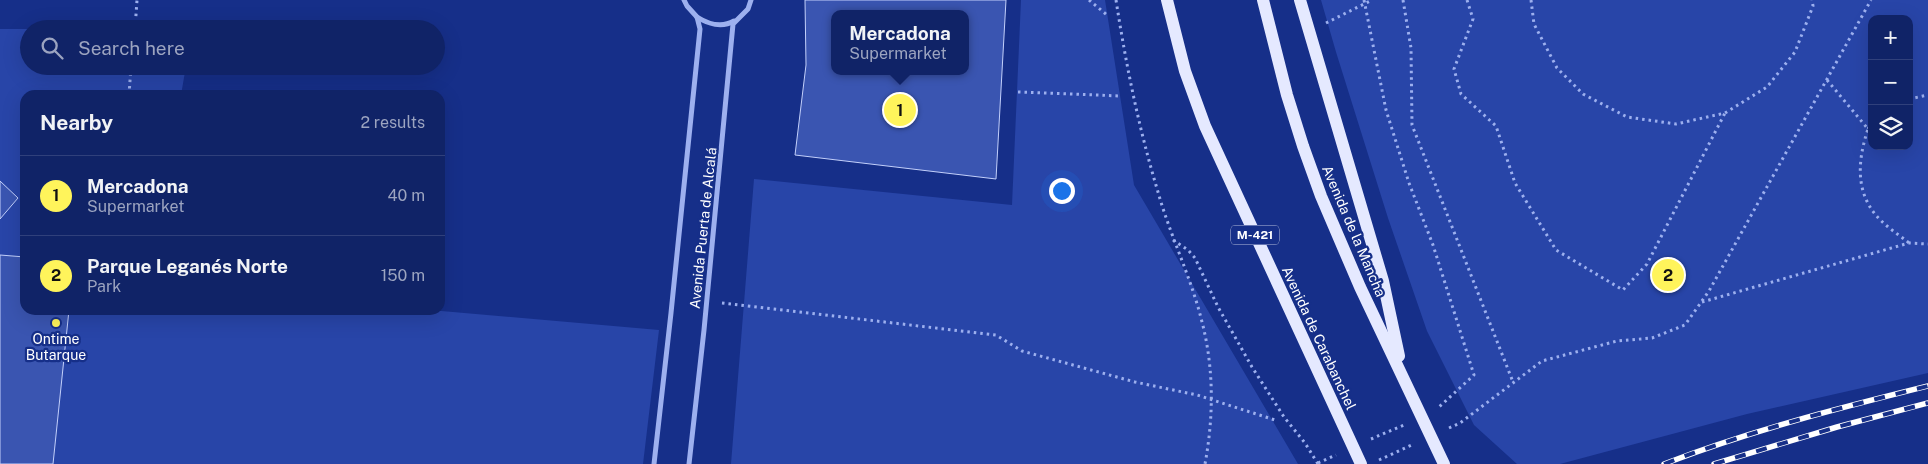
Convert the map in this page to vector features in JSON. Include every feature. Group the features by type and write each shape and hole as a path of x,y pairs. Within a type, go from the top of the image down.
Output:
{"main road":[{"name":"Avenida de Carabanchel","path":"1167,0 1185,71 1205,126 1361,464"},
{"name":"Avenida de la Mancha","path":"1263,0 1302,146 1321,196 1360,287 1404,376 1444,464"},
{"path":"1300,0 1383,281 1404,376"}],"street":[{"path":"684,0 697,17 706,23 729,24 736,20"},
{"name":"Avenida Puerta de Alcalá","path":"689,464 734,24 748,9 751,0"},
{"name":"Avenida Puerta de Alcalá","path":"654,464 700,29 697,17"}],"path":[{"path":"136,20 137,0"},
{"path":"1089,0 1107,15"},
{"path":"1116,0 1137,114 1158,193 1202,322 1209,361 1211,399 1209,439 1204,464"},
{"path":"1308,32 1364,2 1372,0"},
{"path":"1403,0 1411,48 1412,125 1513,382"},
{"path":"1467,0 1473,20 1454,69 1461,94 1496,126 1515,183 1556,250 1623,290 1647,264 1725,113"},
{"path":"1531,0 1534,24 1557,68 1583,94 1627,116 1676,124 1725,113 1767,87 1795,52 1812,6 1812,0"},
{"path":"1378,460 1460,424 1542,361 1617,341 1652,338 1685,325 1701,303 1758,206 1871,0"},
{"path":"1173,240 1188,250 1195,258 1218,307 1252,367 1284,417 1318,463 1422,417 1444,404 1474,375 1433,245 1409,183 1386,110 1364,2"},
{"path":"130,90 131,75"},
{"path":"1827,80 1868,129 1861,150 1859,172 1862,189 1870,207 1886,225 1910,243"},
{"path":"1018,92 1121,96"},
{"path":"1913,98 1928,95"},
{"path":"1701,303 1910,243 1928,244"},
{"path":"707,301 996,335 1022,351 1135,382 1211,399 1275,420"}],"shaded area":[{"path":"1021,0 1105,0 1134,185 1298,464 731,464 754,179 1012,205"},
{"path":"1321,0 1928,0 1928,373 1747,414 1560,464 1517,464 1474,425 1427,331 1388,218"},
{"path":"0,29 20,29 20,75 184,75 182,90 20,90 20,315 445,315 445,311 659,330 643,464 0,464"}],"building":[{"path":"805,0 1006,0 996,179 795,155 806,65"},
{"path":"0,181 18,198 0,219"},
{"path":"0,255 20,257 20,315 68,315 53,464 0,464"}],"railway":[{"path":"1664,464 1761,431 1928,386"},
{"path":"1714,464 1837,427 1928,403"}],"place":[{"name":"Mercadona","path":"900,110"},
{"name":"Parque Leganés Norte","path":"1668,275"},
{"name":"Ontime Butarque","path":"56,323"}]}
